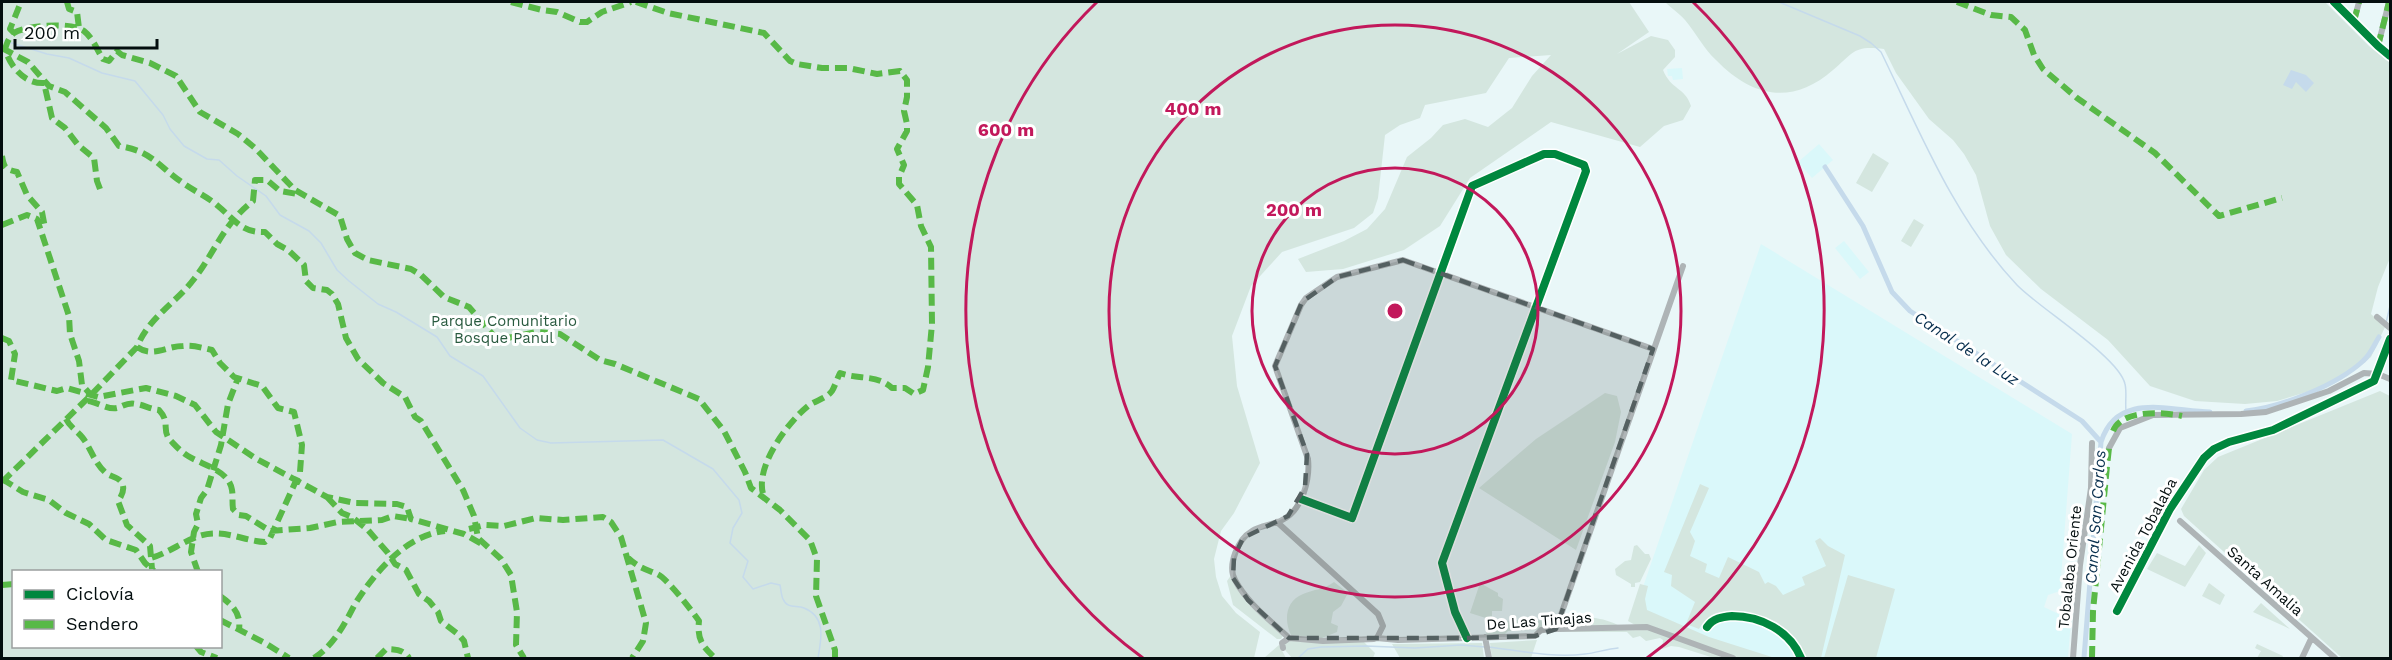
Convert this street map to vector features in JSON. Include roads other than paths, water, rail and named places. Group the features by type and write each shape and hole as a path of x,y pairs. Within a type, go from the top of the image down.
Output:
{"street":[{"path":"2334,2 2391,56"},
{"path":"2354,21 2359,2"},
{"path":"2378,46 2389,2"},
{"path":"1301,499 1352,518 1439,274 1473,186 1544,154 1555,154 1583,164 1586,171 1442,563 1455,612 1467,638"},
{"path":"1283,648 1282,643 1288,638 1248,600 1233,578 1234,557 1243,538 1256,528 1288,516 1301,499 1308,471 1308,459 1275,366 1302,302 1337,277 1395,261 1408,261 1653,349"},
{"path":"1556,629 1683,266"},
{"path":"2377,317 2391,328"},
{"path":"2378,374 2391,339"},
{"path":"2109,448 2120,428 2153,415 2241,414 2274,411 2329,391 2364,373 2378,374 2391,379"},
{"name":"Avenida Tobalaba","path":"2117,611 2165,518 2204,458 2214,449 2229,442 2273,430 2366,387 2374,381 2378,374"},
{"name":"Tobalaba Oriente","path":"2073,658 2080,565 2091,488 2092,443"},
{"name":"Santa Amalia","path":"2180,521 2335,658"},
{"path":"1277,522 1378,614 1383,626 1377,638"},
{"path":"1707,627 1710,622 1724,617 1756,619 1782,633 1794,645 1801,658"},
{"name":"De Las Tinajas","path":"1288,638 1323,641 1535,636 1542,630 1647,627 1733,658"},
{"path":"1485,637 1489,658"},
{"path":"2302,658 2312,639"}],"waterway":[{"path":"1779,2 1860,36 1881,52 1940,174 1975,232 2017,285 2094,347 2120,373 2126,387 2126,411"},
{"path":"2,40 47,54 69,58 102,73 135,81 163,115 170,129 184,146 207,159 219,160 266,196 280,215 309,231 321,243 337,270 349,281 378,304 396,312 437,337 450,356 483,376 520,428 537,440 551,443 663,440 713,469 739,500 742,513 733,528 730,543 748,561 743,577 753,589 771,583 780,585 782,597 787,604 804,608 816,617 821,630 818,658"},
{"name":"Canal de la Luz","path":"1825,167 1863,226 1892,292 1910,311 2082,421 2101,442"},
{"name":"Canal San Carlos","path":"2386,323 2390,306"},
{"name":"Canal San Carlos","path":"2246,411 2292,400 2339,378 2366,358 2379,337"},
{"name":"Canal San Carlos","path":"2084,658 2101,442 2109,426 2119,416 2132,410 2162,408 2210,412"},
{"path":"1298,658 1308,649 1321,647 1415,648 1461,645 1485,647"},
{"path":"1489,647 1561,655 1618,648"}],"park label":[{"name":"Parque Comunitario Bosque Panul","path":"504,330"}]}
